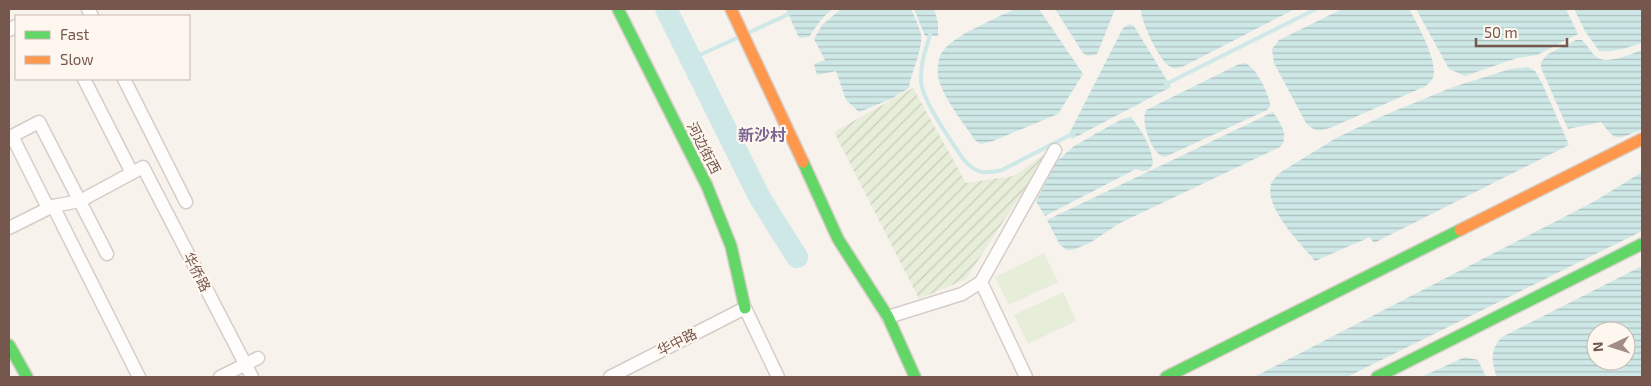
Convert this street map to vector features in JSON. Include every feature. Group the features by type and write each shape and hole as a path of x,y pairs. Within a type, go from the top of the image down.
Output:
{"main road":[{"name":"河边街西","path":"618,9 707,186 731,246 745,308"},
{"path":"731,9 838,239 888,317 915,377"},
{"path":"1166,377 1642,139"},
{"path":"1377,377 1642,244"},
{"path":"9,345 27,377"}],"street":[{"name":"华侨路","path":"85,80 252,377"},
{"path":"125,80 186,202"},
{"path":"107,254 39,122 12,136 139,377"},
{"path":"888,317 962,294 981,282 1055,150"},
{"path":"9,228 50,207 80,201 137,170"},
{"path":"981,282 1026,377"},
{"name":"华中路","path":"610,377 745,308"},
{"path":"745,308 778,377"},
{"path":"220,377 258,358"}],"green space":[{"path":"913,88 966,183 1014,176 1049,151 966,279 919,299 834,132"},
{"path":"1044,253 1058,282 1009,305 995,277"},
{"path":"1063,292 1076,321 1028,344 1014,315"}],"water":[{"path":"786,9 833,9 822,18 809,37 799,38"},
{"path":"841,9 911,9 921,35 920,47 909,88 891,99 859,112 846,100 836,71 817,75 814,64 825,60 814,39 822,25"},
{"path":"914,9 934,9 938,22 938,36 925,36"},
{"path":"1015,9 1039,9 1083,74 1058,114 993,141 980,144 975,140 946,97 939,81 939,61 943,51 956,39 976,27"},
{"path":"1055,9 1115,9 1097,54 1088,56 1083,53"},
{"path":"1141,9 1295,9 1186,65 1173,68 1163,59 1152,42 1144,23"},
{"path":"1342,9 1409,9 1429,49 1434,66 1434,75 1426,86 1330,128 1317,130 1306,123 1274,63 1272,49 1279,40"},
{"path":"1416,9 1566,9 1578,34 1537,55 1517,58 1465,76 1449,69"},
{"path":"1574,9 1642,9 1642,43 1616,50 1599,51 1585,31"},
{"path":"1130,24 1134,26 1171,87 1072,139 1069,134 1123,28"},
{"path":"1576,40 1582,40 1595,56 1605,60 1612,60 1642,50 1642,129 1626,136 1617,137 1610,133 1601,122 1568,129 1541,68 1541,62 1548,54"},
{"path":"1244,63 1253,69 1265,88 1270,106 1267,110 1165,157 1160,155 1148,137 1145,122 1146,110"},
{"path":"1528,67 1535,71 1542,83 1569,145 1374,243 1370,237 1315,261 1278,214 1270,194 1271,184 1274,179 1281,172 1336,138 1380,117 1453,87 1510,69"},
{"path":"1273,112 1284,134 1283,143 1280,147 1120,223 1088,244 1072,250 1067,250 1060,245 1047,220"},
{"path":"1131,117 1151,151 1153,164 1149,170 1136,169 1045,216 1036,201 1056,162 1074,146 1122,119"},
{"path":"1642,172 1642,231 1347,377 1254,377 1595,201"},
{"path":"1642,266 1642,377 1497,377 1493,356 1502,337"},
{"path":"1465,357 1478,360 1486,377 1421,377"}],"waterway":[{"path":"666,9 760,198 797,257"},
{"path":"1166,84 1316,9"},
{"path":"748,33 791,13"},
{"path":"931,32 921,68 921,81 926,99 963,159 972,168 981,172 1002,170 1074,133"},
{"path":"691,59 739,37"}],"traffic: fast":[{"path":"618,9 707,186 731,246 745,308"},
{"path":"803,162 838,239 888,317 915,377"},
{"path":"1166,377 1460,230"},
{"path":"1377,377 1642,244"},
{"path":"9,345 27,377"}],"traffic: slow":[{"path":"731,9 803,162"},
{"path":"1460,230 1642,139"}],"district":[{"name":"新沙村","path":"762,135"}]}
